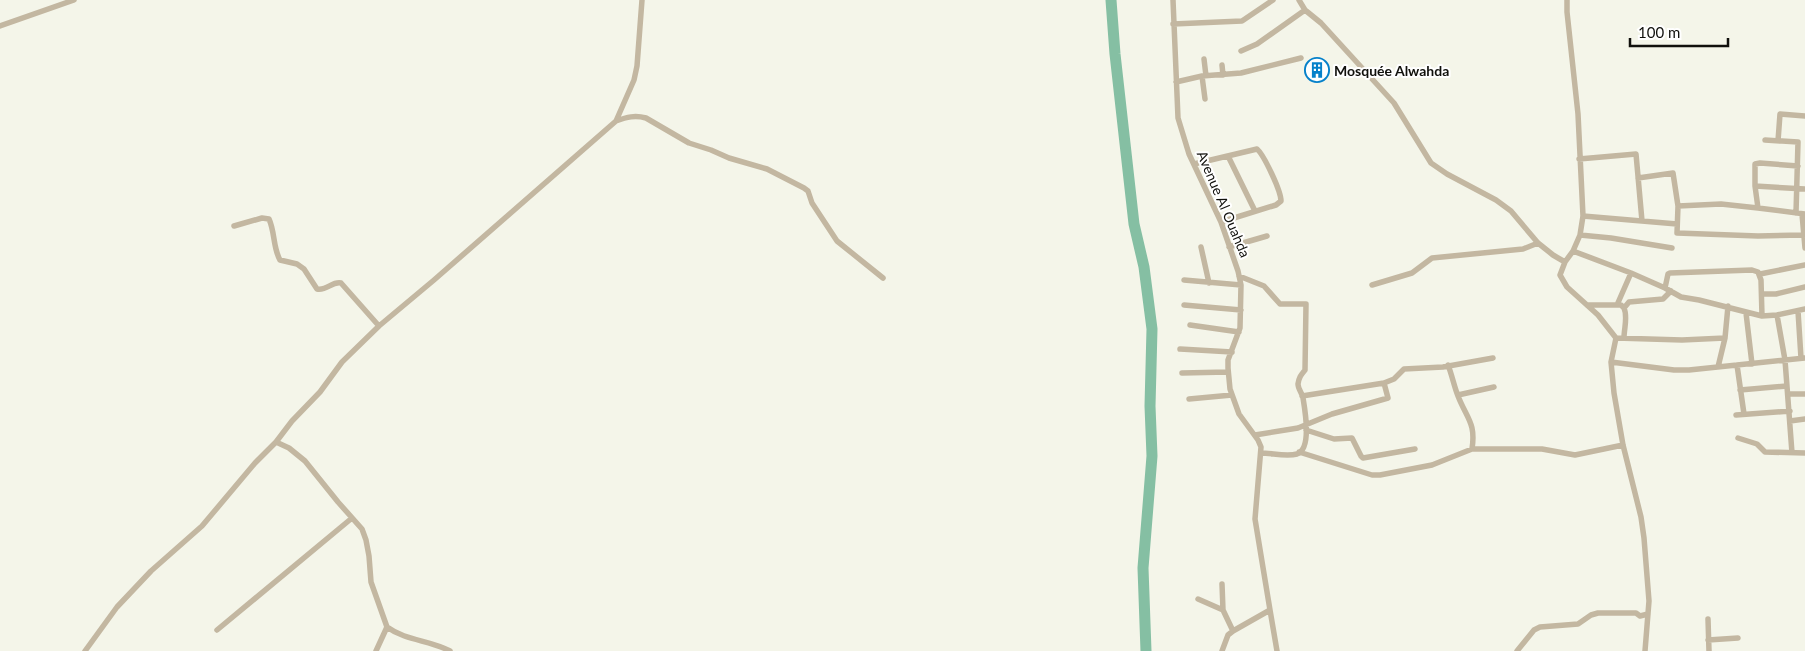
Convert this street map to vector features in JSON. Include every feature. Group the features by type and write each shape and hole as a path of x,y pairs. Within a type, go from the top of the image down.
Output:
{"street":[{"path":"0,26 74,0"},
{"path":"616,121 634,80 637,66 642,0"},
{"name":"Avenue Al Ouahda","path":"1172,0 1178,118 1194,164 1221,222 1241,285 1239,332 1228,360 1228,372 1232,395 1239,414 1261,447 1255,519 1277,651"},
{"path":"1173,24 1242,21 1272,0"},
{"path":"1300,0 1305,10 1321,23 1394,103 1431,163 1443,172 1496,200 1511,211 1538,243 1565,262"},
{"path":"1567,0 1578,114 1583,216 1580,234 1573,252 1565,262 1561,272 1562,281 1608,327 1616,338 1611,362 1623,445 1641,517 1649,601 1645,651"},
{"path":"1241,51 1257,44 1305,10"},
{"path":"1176,82 1204,76 1240,73 1300,58"},
{"path":"1204,59 1205,99"},
{"path":"1222,65 1223,75"},
{"path":"1778,141 1780,114 1805,116"},
{"path":"85,651 117,607 151,571 202,526 255,463 331,379 342,362 379,326 442,274 616,121 629,116 646,118 689,143 729,158 767,169 804,188 808,191 812,203 837,241 883,278"},
{"path":"1765,140 1798,142 1797,188 1805,248"},
{"path":"1194,164 1253,149 1259,150 1262,154 1281,195 1281,201 1276,205 1221,222"},
{"path":"1580,159 1636,154 1642,221"},
{"path":"1228,156 1255,211"},
{"path":"1758,208 1755,164 1798,164 1805,162"},
{"path":"1638,178 1673,173 1678,206 1677,233 1758,236 1803,235"},
{"path":"1755,186 1805,189"},
{"path":"1678,206 1721,204 1801,214"},
{"path":"1583,216 1677,224"},
{"path":"234,226 262,218 269,219 273,226 276,251 280,260 297,264 304,269 317,289 325,289 332,284 341,283 379,326"},
{"path":"1580,234 1672,248"},
{"path":"1230,246 1267,236"},
{"path":"1372,285 1412,273 1432,258 1523,250 1538,243"},
{"path":"1201,247 1210,283"},
{"path":"1573,252 1631,273 1681,297 1728,306 1746,313 1762,316 1777,315 1805,309"},
{"path":"1624,308 1629,302 1663,299 1668,290 1668,274 1752,270 1760,274 1805,265"},
{"path":"1618,305 1631,273"},
{"path":"1760,274 1762,316"},
{"path":"1239,276 1264,286 1280,304 1306,304 1305,370 1300,376 1298,386 1302,396 1306,430 1303,450 1291,454 1261,453"},
{"path":"1184,280 1241,285"},
{"path":"1762,294 1776,294 1805,287"},
{"path":"1184,305 1241,310"},
{"path":"1587,305 1618,305 1624,308"},
{"path":"1718,367 1725,338 1728,306"},
{"path":"1624,308 1626,317 1624,338"},
{"path":"1611,362 1674,370 1803,358 1802,333 1798,310"},
{"path":"1746,313 1752,364"},
{"path":"1777,315 1785,360 1792,453"},
{"path":"1190,325 1239,332"},
{"path":"1616,338 1682,340 1725,338"},
{"path":"1180,349 1232,352"},
{"path":"1302,396 1384,383 1394,380 1404,369 1493,358"},
{"path":"1448,365 1458,395 1474,430 1472,449"},
{"path":"1737,365 1744,414"},
{"path":"1182,374 1228,372"},
{"path":"1254,435 1298,428 1305,423 1388,398 1384,383"},
{"path":"1740,390 1787,386"},
{"path":"1458,395 1494,387"},
{"path":"1788,394 1805,394"},
{"path":"1189,399 1232,395"},
{"path":"1736,415 1790,410"},
{"path":"1790,421 1805,420"},
{"path":"1306,430 1334,439 1352,438 1361,456 1364,458 1415,450"},
{"path":"1738,438 1757,444 1765,452 1805,454"},
{"path":"276,442 289,448 305,461 362,529 366,540 371,582 387,627 404,637 450,651"},
{"path":"1299,452 1380,476 1432,465 1472,449 1542,450 1575,455 1623,445"},
{"path":"217,630 352,518"},
{"path":"1222,584 1223,610 1233,631"},
{"path":"1198,599 1223,610"},
{"path":"1222,651 1228,635 1270,610"},
{"path":"1517,651 1534,630 1540,627 1578,624 1591,615 1598,613 1636,614 1640,616 1648,614"},
{"path":"1708,619 1709,651"},
{"path":"376,651 387,627"},
{"path":"1708,640 1738,638"}],"waterway":[{"path":"1111,0 1115,54 1134,224 1144,267 1152,329 1150,406 1152,456 1143,568 1146,651"}],"place":[{"name":"Mosquée Alwahda","path":"1317,70"}]}
